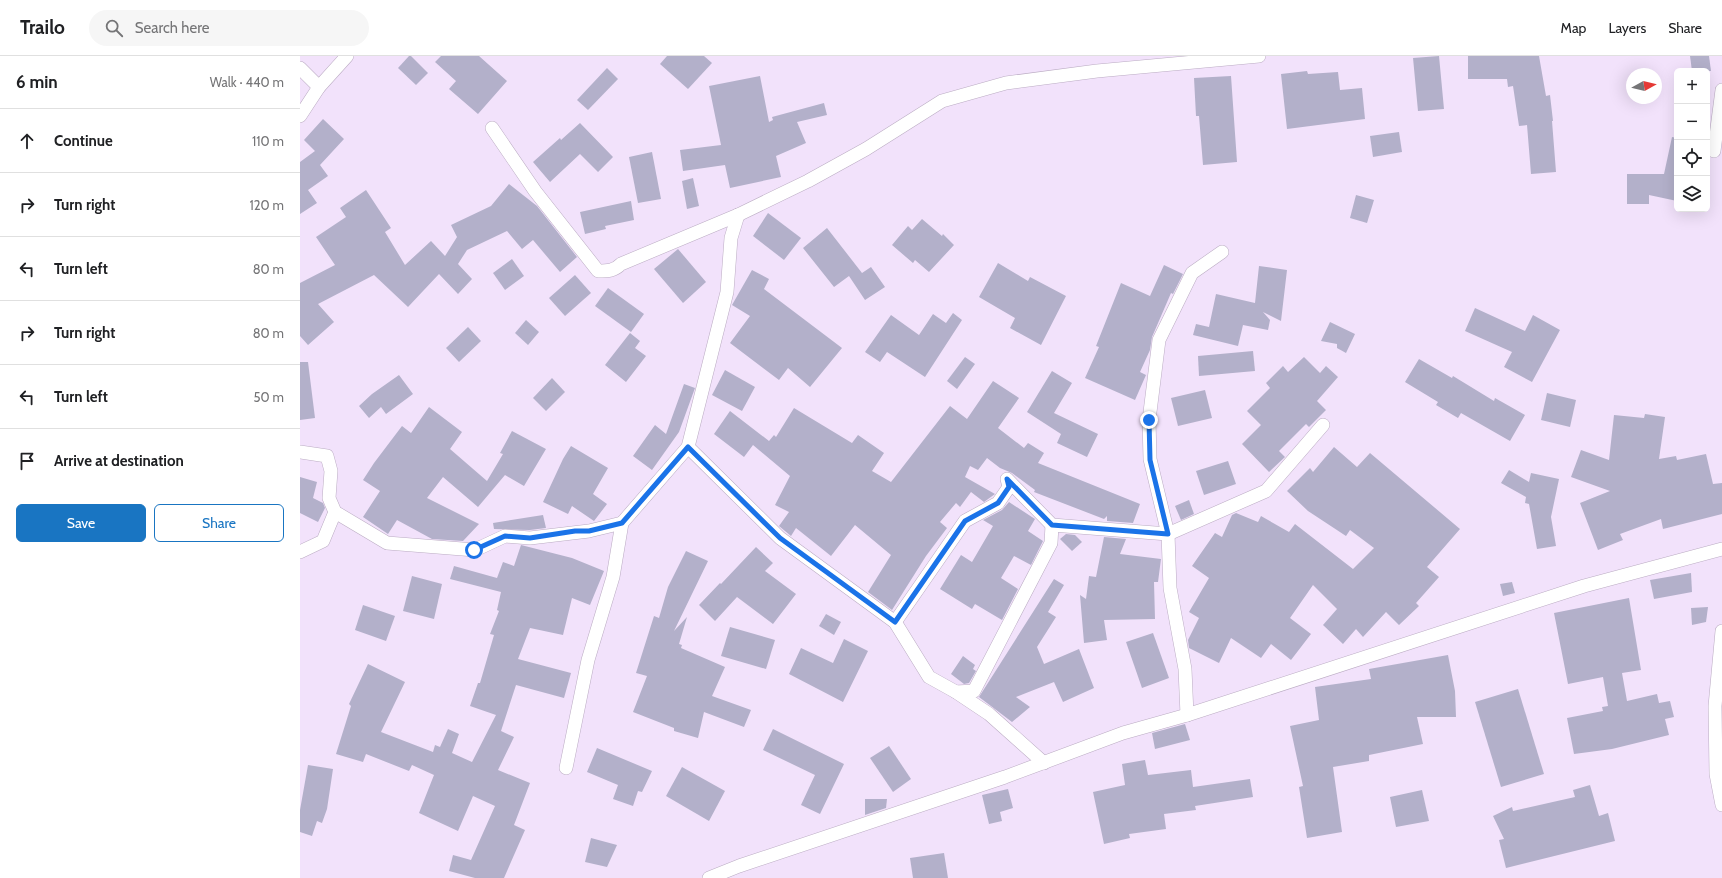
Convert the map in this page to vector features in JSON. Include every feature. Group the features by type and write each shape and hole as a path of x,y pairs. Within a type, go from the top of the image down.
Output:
{"street":[{"path":"300,116 320,87 347,56"},
{"path":"492,128 536,191 598,271 615,269 621,264 738,215 808,181 847,160 942,101 1014,82 1097,71 1259,56"},
{"path":"300,68 320,87"},
{"path":"1714,151 1722,90"},
{"path":"566,768 588,660 613,577 622,523 688,447 727,292 731,238 738,215"},
{"path":"1188,715 1185,668 1170,588 1168,534 1150,460 1149,420 1159,340 1192,273 1222,252"},
{"path":"895,622 965,521 998,503 1009,487 1007,479 1052,525 1168,534 1266,491 1323,425"},
{"path":"688,447 780,538 895,622 929,677 956,692 989,714 1044,763"},
{"path":"300,452 327,456 331,471 328,498 335,512 387,544 474,550 505,536 530,538 575,531 589,531 622,523"},
{"path":"300,552 323,541 335,512"},
{"path":"956,692 974,691 1051,543 1052,525"},
{"path":"709,878 739,866 1044,763 1123,733 1188,715 1584,586 1722,549"},
{"path":"1722,631 1715,706 1716,774 1722,805"}],"building":[{"path":"409,56 411,56 428,73 416,85 398,68"},
{"path":"441,56 479,56 507,81 478,114 449,89 456,81 435,62"},
{"path":"667,56 704,56 712,63 688,89 660,64"},
{"path":"1439,56 1444,109 1418,111 1413,58"},
{"path":"1468,56 1539,56 1546,96 1550,95 1556,172 1531,174 1527,125 1519,126 1513,86 1508,87 1507,79 1468,79"},
{"path":"1690,56 1709,56 1711,71 1710,68 1692,68"},
{"path":"607,68 618,79 588,110 577,100"},
{"path":"1307,71 1308,74 1338,72 1340,90 1362,88 1365,119 1287,129 1281,74"},
{"path":"760,76 769,122 773,120 772,117 824,103 827,115 797,122 806,143 776,156 781,177 730,188 725,165 683,171 680,150 721,145 709,86"},
{"path":"1231,76 1237,162 1203,165 1199,116 1196,116 1194,78"},
{"path":"323,119 344,139 320,165 328,176 308,190 317,203 300,214 300,162 315,151 304,140"},
{"path":"580,123 613,157 598,172 580,154 550,182 533,162 560,138 561,140"},
{"path":"1399,132 1402,152 1373,157 1370,136"},
{"path":"1672,137 1674,137 1674,200 1649,195 1649,204 1627,204 1627,174 1664,174"},
{"path":"652,152 661,199 638,203 629,157"},
{"path":"693,178 699,206 687,209 682,181"},
{"path":"509,184 537,206 577,257 560,272 533,240 522,249 507,231 467,250 458,264 472,279 458,294 439,274 408,307 374,275 318,304 334,322 308,345 300,336 300,283 335,265 316,237 346,217 340,208 366,190 391,228 385,232 405,265 431,241 445,256 457,237 451,225 491,206"},
{"path":"1356,195 1374,200 1367,223 1350,218"},
{"path":"631,201 634,220 605,226 606,229 585,234 580,212"},
{"path":"768,213 801,238 784,260 753,236"},
{"path":"922,219 942,236 943,234 954,245 929,272 915,260 913,263 892,245 908,226 912,230"},
{"path":"827,228 862,273 871,267 885,287 865,300 849,276 834,287 803,248"},
{"path":"678,249 706,282 683,303 654,269"},
{"path":"512,259 524,276 505,290 493,273"},
{"path":"998,263 1028,281 1030,277 1066,296 1041,345 1010,328 1015,318 979,297"},
{"path":"1164,265 1183,274 1173,294 1171,293 1152,337 1150,350 1140,372 1146,375 1135,400 1085,378 1099,347 1096,346 1121,283 1150,296"},
{"path":"1259,266 1287,270 1281,321 1263,312 1270,320 1268,330 1243,325 1238,346 1193,335 1196,324 1209,327 1216,294 1255,303"},
{"path":"752,270 769,279 764,289 842,348 810,387 788,368 779,380 730,343 750,316 732,305"},
{"path":"575,275 591,293 565,316 549,298"},
{"path":"608,288 644,314 631,332 595,306"},
{"path":"1475,308 1525,331 1533,315 1560,330 1532,382 1504,367 1512,352 1465,331"},
{"path":"953,313 962,320 925,377 887,352 880,362 865,352 891,315 919,335 933,314 946,323"},
{"path":"526,320 539,332 528,345 515,333"},
{"path":"1330,322 1355,334 1346,353 1337,348 1337,344 1321,341"},
{"path":"468,327 481,341 459,362 446,348"},
{"path":"630,333 640,341 635,348 646,356 626,382 605,365"},
{"path":"1253,351 1255,371 1199,376 1198,356"},
{"path":"965,357 975,364 957,389 947,381"},
{"path":"1304,357 1320,373 1326,366 1338,377 1317,401 1326,410 1309,427 1306,424 1279,451 1285,457 1269,472 1242,444 1261,425 1247,411 1270,388 1266,383 1283,366 1288,372"},
{"path":"1419,359 1452,378 1453,376 1494,401 1495,398 1525,415 1510,441 1461,413 1458,418 1436,405 1438,402 1405,382"},
{"path":"300,362 308,362 315,418 300,420"},
{"path":"725,370 755,387 742,411 712,395"},
{"path":"1052,371 1072,383 1054,413 1098,434 1087,457 1057,443 1061,434 1027,412"},
{"path":"399,375 413,394 386,414 381,407 369,418 359,406 372,394"},
{"path":"552,378 565,392 546,411 533,398"},
{"path":"993,381 1019,398 998,428 1024,448 1028,443 1044,453 1038,463 1140,504 1133,523 1107,521 1107,516 1104,519 1034,492 1035,490 1012,473 1000,468 987,458 978,470 970,466 965,477 995,494 984,502 971,492 960,507 956,503 940,522 947,528 926,556 892,610 868,592 891,555 855,525 831,556 796,528 791,536 779,526 789,512 775,505 790,476 753,445 744,457 714,434 730,411 769,441 774,435 776,437 794,408 852,443 858,435 884,453 872,471 891,482 950,406 967,419"},
{"path":"684,384 695,388 679,432 652,470 633,456 655,425 666,434"},
{"path":"1205,390 1212,418 1178,426 1171,398"},
{"path":"1547,393 1576,400 1570,427 1541,420"},
{"path":"429,407 462,432 450,449 487,481 503,454 500,453 512,431 546,449 524,486 505,475 478,507 443,477 427,498 479,524 463,541 432,539 397,520 388,534 363,517 380,491 363,480 402,426 411,433"},
{"path":"1645,414 1665,417 1659,459 1676,456 1677,460 1706,454 1713,484 1722,483 1722,514 1663,529 1661,519 1620,534 1623,540 1598,550 1580,503 1610,491 1571,477 1581,450 1609,460 1614,415 1644,418"},
{"path":"571,446 608,468 593,494 607,504 594,521 572,506 568,514 543,502 563,459"},
{"path":"1334,447 1357,467 1370,453 1460,529 1427,567 1439,577 1416,603 1419,606 1399,625 1386,612 1363,637 1356,629 1343,644 1323,625 1337,609 1313,585 1290,618 1311,634 1291,660 1271,644 1261,658 1231,638 1219,663 1189,648 1188,640 1199,618 1189,612 1209,578 1192,566 1215,533 1222,537 1232,515 1236,513 1258,522 1261,516 1289,532 1295,524 1353,569 1374,548 1350,530 1346,536 1308,511 1287,491 1310,468 1313,472"},
{"path":"1228,461 1236,484 1204,495 1196,471"},
{"path":"1509,470 1529,482 1531,473 1559,479 1551,517 1556,546 1537,549 1529,504 1525,503 1526,497 1501,483"},
{"path":"300,477 317,482 313,498 323,503 325,508 318,522 300,513"},
{"path":"1189,500 1194,514 1181,520 1175,506"},
{"path":"1009,502 1035,519 1028,531 1043,541 1031,565 1014,556 1001,578 1018,589 1002,620 975,604 972,609 940,589 961,555 972,562 993,526 983,520 1002,510"},
{"path":"543,515 546,528 530,530 494,529 493,523"},
{"path":"1066,534 1075,535 1082,542 1072,551 1060,539"},
{"path":"1104,537 1126,539 1120,554 1161,559 1158,582 1154,582 1155,619 1104,620 1107,640 1084,643 1080,595 1086,599 1089,576 1096,577"},
{"path":"521,545 572,558 604,571 590,605 572,598 563,635 530,628 518,659 571,673 564,698 516,685 501,731 514,737 498,770 530,783 514,825 525,830 504,878 475,878 449,871 453,855 471,860 495,806 473,796 458,831 419,813 434,775 412,765 409,771 366,754 363,762 336,754 351,706 349,704 368,664 405,682 381,732 433,752 435,745 440,747 448,729 459,734 452,753 472,762 496,715 470,706 478,683 480,683 494,635 490,634 499,611 497,610 501,592 450,579 454,566 497,578 503,562 514,566"},
{"path":"756,547 773,563 765,571 796,594 773,624 737,597 715,621 699,605"},
{"path":"686,551 708,561 674,631 687,617 679,644 682,645 681,648 725,667 712,696 751,710 744,727 704,712 698,738 674,731 674,728 633,712 647,676 636,673 654,616 659,618 668,587"},
{"path":"1691,573 1692,592 1654,599 1650,580"},
{"path":"412,576 442,584 434,619 403,611"},
{"path":"1054,579 1064,585 1048,612 1056,617 1037,647 1044,664 1079,649 1094,688 1063,702 1054,682 1016,697 1030,707 1012,722 979,697"},
{"path":"1512,582 1515,593 1503,596 1500,584"},
{"path":"1629,598 1641,670 1622,673 1627,701 1657,694 1659,703 1670,701 1674,717 1665,719 1669,735 1612,749 1574,754 1567,718 1603,711 1602,707 1608,706 1603,677 1568,684 1554,613"},
{"path":"363,605 395,616 386,641 355,630"},
{"path":"1708,607 1706,622 1692,625 1691,608"},
{"path":"826,614 841,622 834,635 819,626"},
{"path":"730,627 775,640 766,669 721,656"},
{"path":"1153,633 1169,678 1142,688 1126,642"},
{"path":"844,639 868,651 843,702 789,674 801,648 833,663"},
{"path":"1448,655 1455,691 1456,717 1417,717 1423,744 1369,755 1369,761 1333,767 1342,832 1307,838 1299,787 1303,786 1290,726 1319,720 1315,687 1371,679 1369,669"},
{"path":"963,656 975,665 973,669 976,671 969,683 964,684 951,674"},
{"path":"1518,689 1544,774 1501,787 1475,702"},
{"path":"1185,724 1190,740 1155,749 1152,733"},
{"path":"773,729 844,764 820,814 801,805 815,775 763,750"},
{"path":"889,746 911,779 893,792 870,758"},
{"path":"597,748 652,771 642,792 638,791 633,806 613,799 618,785 587,772"},
{"path":"1145,760 1148,775 1191,770 1193,787 1250,779 1253,797 1195,806 1196,810 1164,814 1166,829 1129,834 1130,838 1104,844 1093,792 1125,785 1122,764"},
{"path":"308,765 333,769 327,809 322,823 317,821 312,836 300,832 300,810"},
{"path":"682,767 725,791 709,821 666,796"},
{"path":"1590,785 1599,816 1608,813 1615,841 1506,868 1499,840 1504,839 1493,816 1512,807 1513,811 1575,797 1573,790"},
{"path":"1008,789 1013,808 1000,812 1002,821 989,824 982,795"},
{"path":"1422,790 1429,821 1396,827 1390,797"},
{"path":"865,799 887,799 886,808 865,815"},
{"path":"591,838 617,845 607,867 585,862"},
{"path":"944,853 948,878 913,878 910,858"}],"route":[{"path":"474,550 505,536 530,538 575,531 589,531 622,523 688,447 780,538 825,573 895,622 965,521 998,503 1009,487 1007,479 1052,525 1168,534 1150,460 1149,420"}]}
